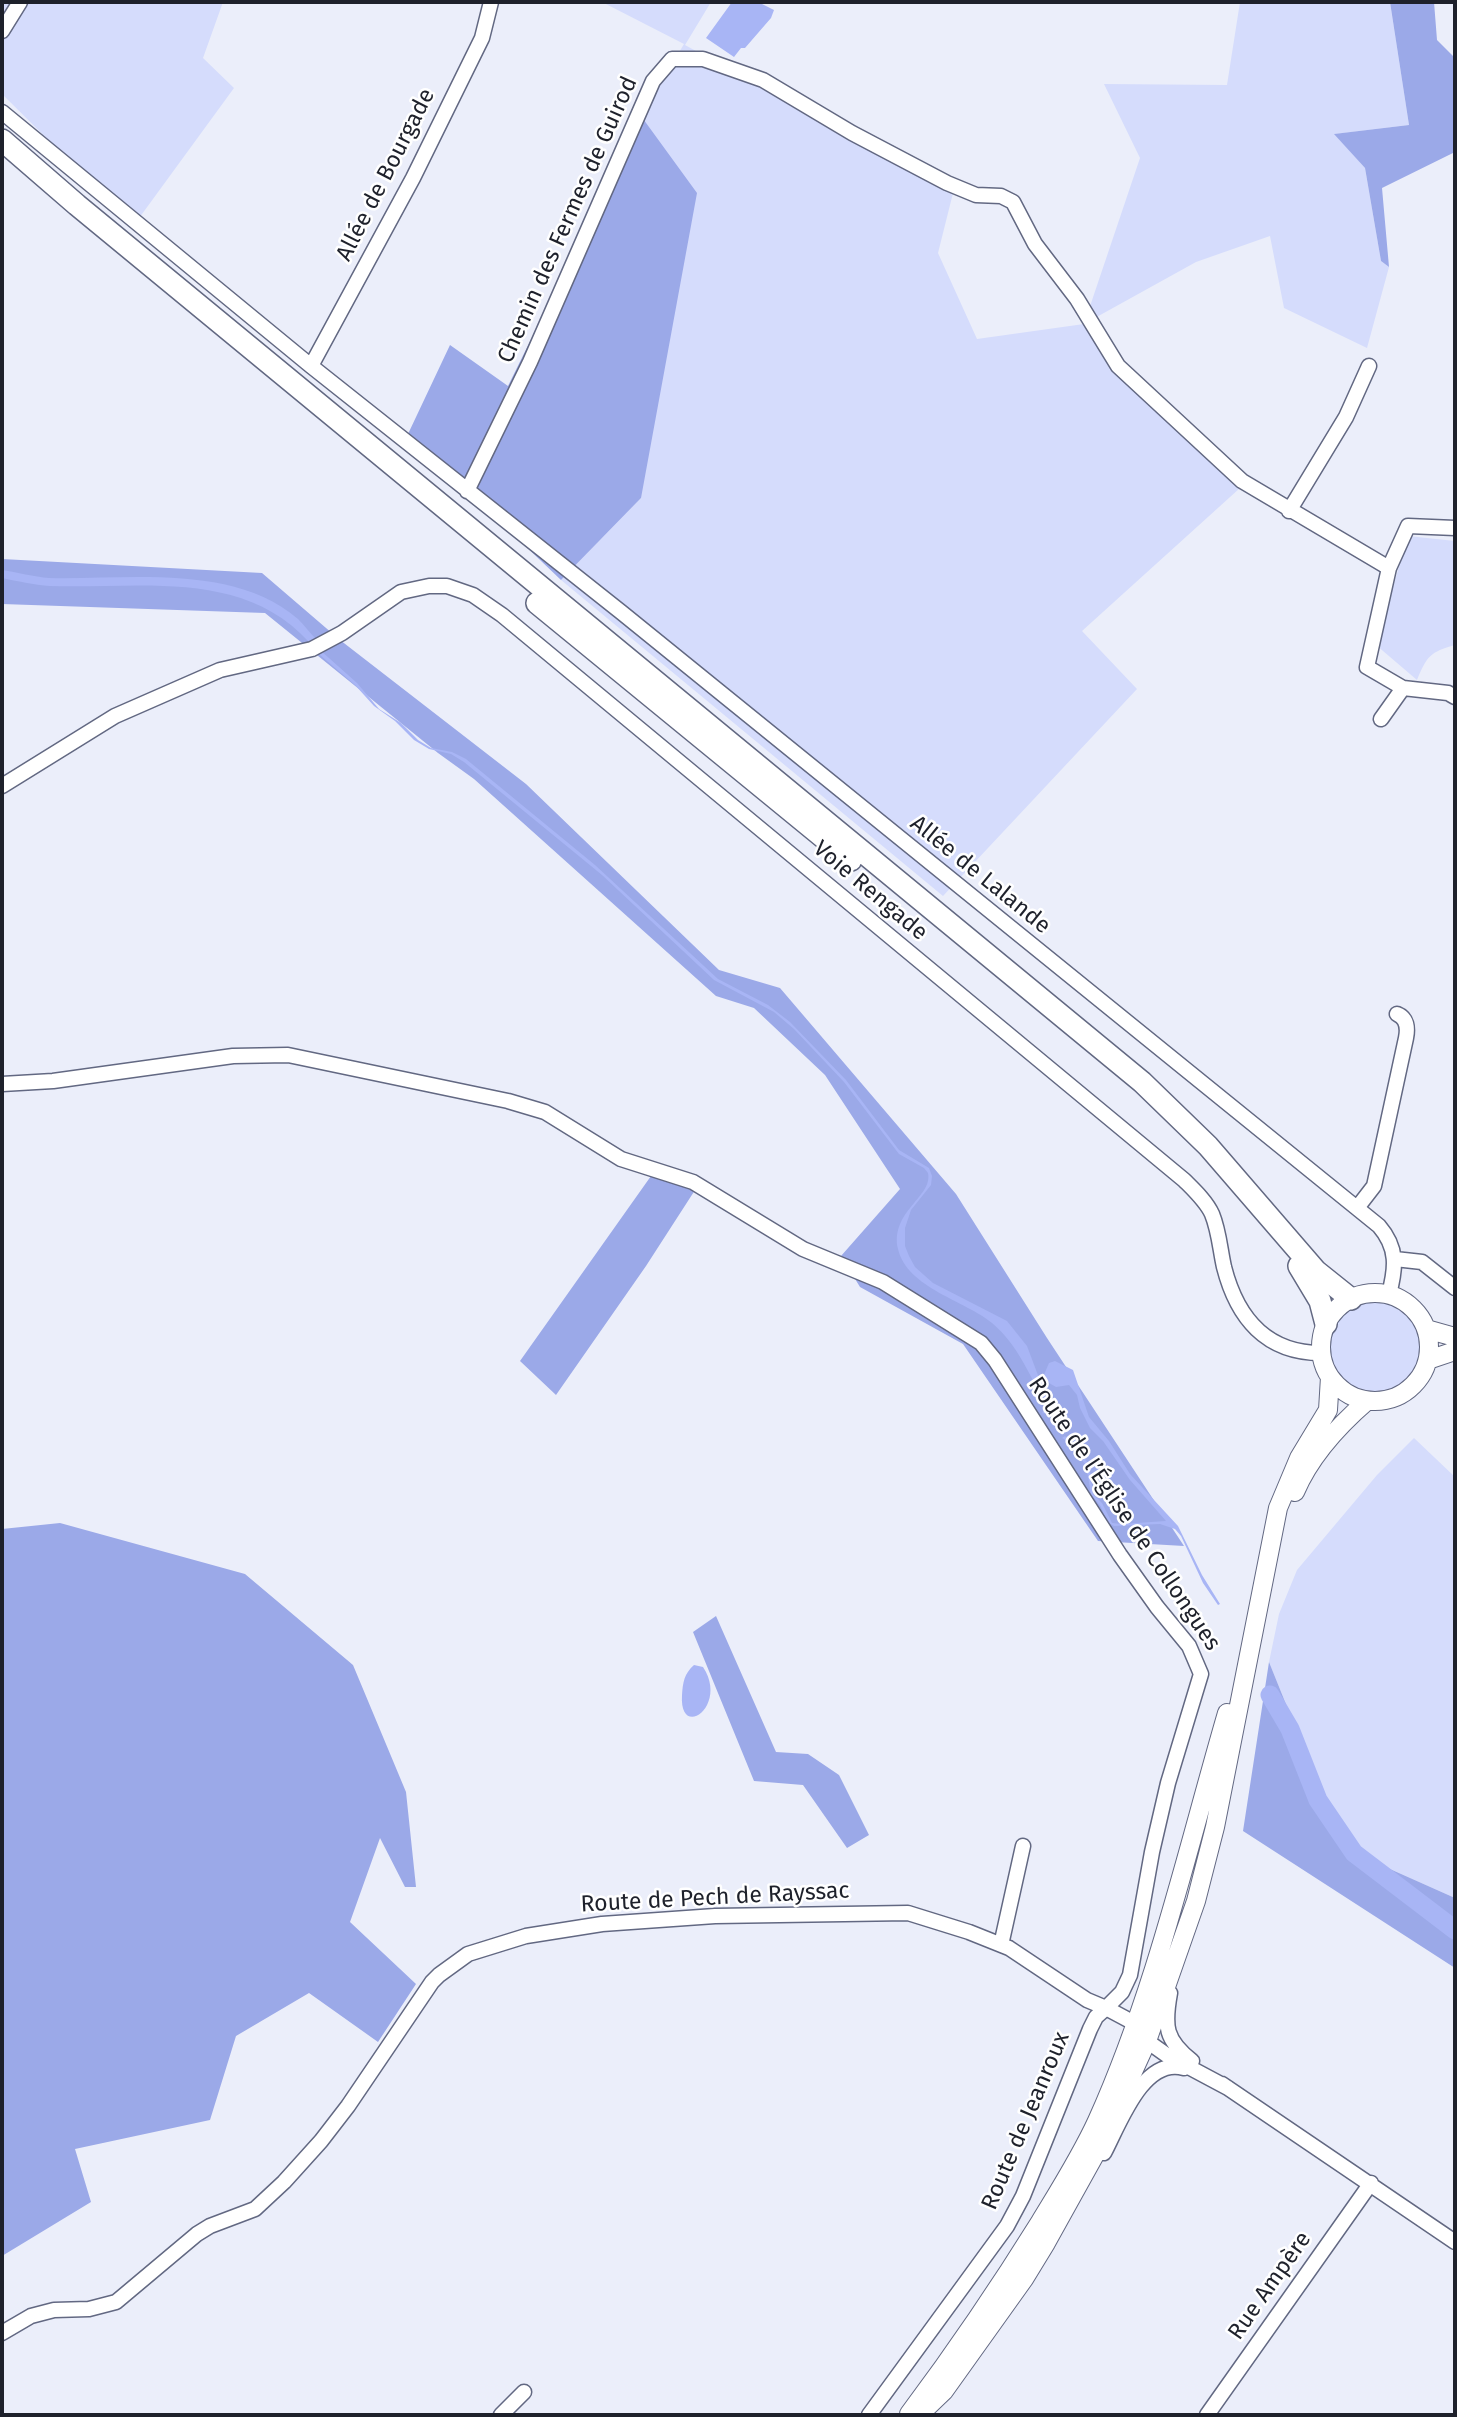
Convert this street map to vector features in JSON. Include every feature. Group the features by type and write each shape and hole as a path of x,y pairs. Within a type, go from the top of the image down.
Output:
{"highway":[{"path":"2,139 88,214 1142,1082 1208,1146 1316,1271 1351,1298"},
{"path":"2,157 129,266 684,726 904,902 1133,1092 1203,1159 1285,1249 1311,1284 1320,1301 1326,1324"}],"main road":[{"path":"1363,1294 1389,1294 1410,1305 1426,1328 1428,1360 1414,1385 1400,1395 1367,1401 1340,1388 1330,1377 1321,1353 1322,1338 1326,1324 1336,1309 1351,1298 1363,1294"},
{"path":"1426,1328 1455,1337"},
{"path":"1428,1360 1455,1351"},
{"path":"919,2415 944,2391 1024,2279 1051,2235 1096,2153 1147,2041 1196,1901 1215,1827 1278,1508 1299,1458 1328,1410 1330,1377"},
{"path":"1270,1550 1297,1486 1319,1452 1346,1419 1367,1401"},
{"path":"907,2415 999,2288 1074,2167 1097,2121 1136,2024 1169,1927 1201,1803 1255,1616"}],"street":[{"path":"2,31 20,2"},
{"name":"Allée de Bourgade","path":"311,366 413,178 482,38 491,2"},
{"name":"Chemin des Fermes de Guirod","path":"467,491 530,362 653,81 672,59 703,59 763,80 852,133 947,183 976,194 1001,196 1013,202 1035,244 1077,299 1118,366 1242,481 1389,568"},
{"name":"Allée de Lalande","path":"2,112 311,366 621,612 1357,1208 1387,1235 1395,1259"},
{"path":"1289,510 1346,417 1369,366"},
{"path":"1455,528 1408,527 1389,568 1367,667 1403,688 1455,696"},
{"name":"Voie Rengade","path":"2,786 115,716 220,670 312,649 355,625 401,592 415,588 447,586 473,595 502,615 1184,1180 1198,1193 1211,1212 1232,1294 1239,1309 1255,1327 1284,1348 1321,1353"},
{"path":"1381,719 1403,688"},
{"path":"1357,1208 1374,1186 1407,1033 1406,1022 1397,1014"},
{"name":"Route de l’Église de Collongues","path":"2,1084 53,1081 233,1056 288,1055 508,1101 545,1112 621,1159 693,1182 803,1248 883,1282 981,1343 995,1360 1120,1555 1189,1646 1202,1674"},
{"path":"1389,1294 1395,1259 1422,1262 1455,1288"},
{"name":"Route de Jeanroux","path":"869,2415 1007,2226 1023,2196 1090,2029 1096,2017 1122,1992 1130,1975 1152,1852 1168,1783 1202,1674"},
{"path":"1001,1945 1023,1846"},
{"name":"Route de Pech de Rayssac","path":"2,2333 31,2316 54,2310 89,2309 116,2302 197,2234 210,2226 255,2209 284,2182 328,2133 432,1982 456,1962 476,1951 526,1936 602,1924 715,1916 908,1913 970,1932 1001,1945 1087,2000 1106,2008"},
{"path":"1175,1964 1166,2014 1168,2034 1175,2048 1228,2088 1455,2242"},
{"path":"1106,2008 1136,2024 1147,2041 1168,2056 1228,2088"},
{"path":"1051,2235 1060,2229 1068,2218 1133,2099 1148,2078 1170,2066 1179,2067 1194,2071 1228,2088"},
{"name":"Rue Ampère","path":"1207,2415 1371,2183"},
{"path":"500,2415 524,2392"}],"shaded area":[{"path":"2,2 223,2 203,58 234,88 134,225 2,94"},
{"path":"602,2 711,2 685,45 953,193 938,253 977,339 1084,324 1112,367 1240,488 1082,631 1137,689 943,896 561,580 641,498 641,116 684,44"},
{"path":"732,2 758,2 774,10 771,18 734,57 706,38"},
{"path":"1240,2 1390,2 1409,125 1335,134 1365,168 1381,261 1389,267 1367,348 1284,308 1270,236 1196,262 1084,324 1140,158 1104,84 1227,85"},
{"path":"1390,2 1434,2 1437,40 1455,58 1455,152 1382,188 1389,267 1381,261 1365,168 1334,134 1409,125"},
{"path":"641,116 697,193 641,498 561,580 408,434 450,345 508,386"},
{"path":"1408,536 1455,541 1455,645 1430,656 1417,680 1376,645"},
{"path":"2,559 262,573 340,640 526,784 719,970 780,988 956,1194 1184,1546 1098,1541 963,1344 860,1287 841,1256 900,1189 825,1075 754,1008 716,996 474,779 265,613 2,604"},
{"path":"2,570 49,578 178,578 243,589 272,601 298,619 316,639 309,642 282,618 253,602 221,593 187,587 44,585 2,578"},
{"path":"320,650 357,683 379,709 401,723 418,740 431,748 452,752 466,759 595,865 718,979 768,1005 790,1022 846,1080 899,1150 929,1168 932,1176 931,1185 911,1210 905,1228 905,1246 915,1267 933,1283 1007,1321 1027,1346 1039,1378 1043,1377 1049,1363 1055,1361 1073,1370 1089,1417 1109,1441 1130,1474 1178,1526 1220,1604 1218,1605 1203,1583 1181,1536 1175,1529 1160,1524 1114,1526 1107,1522 1101,1507 1091,1494 1086,1465 1062,1438 1065,1436 1089,1464 1093,1494 1102,1503 1112,1523 1166,1521 1090,1428 1077,1395 1069,1385 1056,1387 1049,1383 1043,1386 1054,1411 1049,1414 1042,1413 1047,1408 1024,1363 1001,1332 981,1315 925,1284 904,1262 898,1249 900,1224 924,1190 928,1173 899,1154 844,1082 794,1029 774,1012 714,980 602,875 464,762 451,754 429,749 414,740 395,721 374,706 355,685 320,655"},
{"path":"651,1176 697,1187 646,1266 556,1395 520,1361"},
{"path":"1375,1301 1393,1305 1407,1315 1417,1329 1421,1347 1417,1365 1407,1379 1393,1389 1375,1393 1357,1389 1343,1379 1333,1365 1329,1347 1333,1329 1343,1315 1357,1305"},
{"path":"1414,1438 1455,1477 1455,1898 1354,1853 1327,1806 1269,1662 1279,1614 1297,1570 1377,1475"},
{"path":"60,1523 245,1574 353,1665 406,1792 416,1887 405,1887 380,1838 350,1922 416,1984 378,2042 309,1993 236,2036 210,2120 75,2149 91,2202 2,2256 2,1529"},
{"path":"716,1616 776,1752 808,1754 839,1775 869,1835 847,1848 803,1785 754,1781 693,1632"},
{"path":"1269,1662 1327,1806 1354,1853 1455,1898 1455,1968 1243,1831"},
{"path":"694,1665 703,1667 709,1681 710,1694 707,1705 694,1717 688,1716 683,1709 682,1695 685,1679"}],"waterway":[{"path":"1270,1695 1290,1729 1318,1800 1354,1853 1455,1930"}]}
